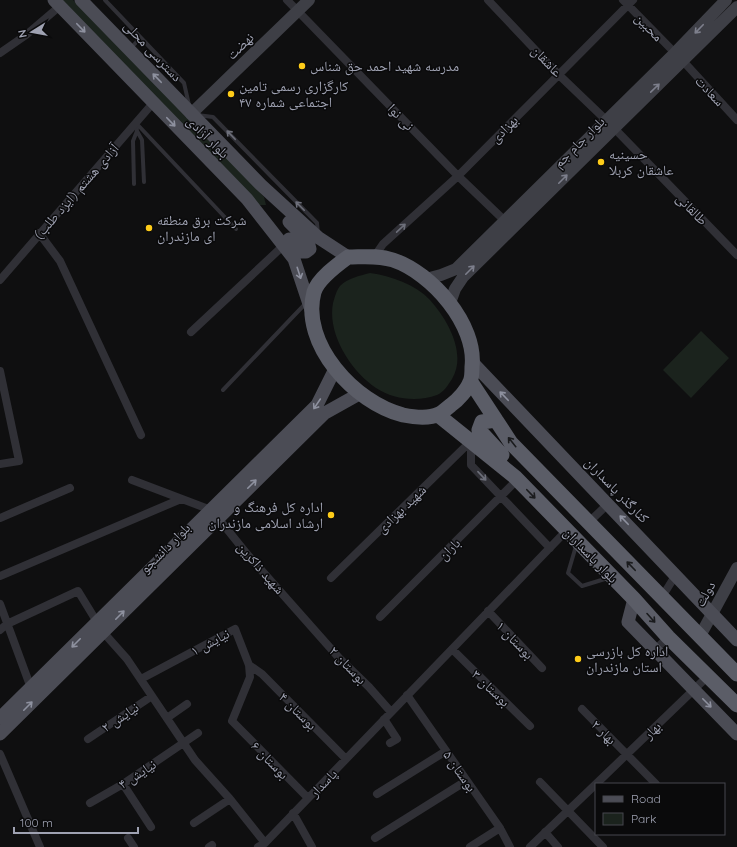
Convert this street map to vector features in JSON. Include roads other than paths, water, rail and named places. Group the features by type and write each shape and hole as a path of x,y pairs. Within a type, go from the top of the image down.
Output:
{"highway":[{"path":"348,257 374,257 393,260 426,279 450,303 468,336 473,363 471,382 456,401 438,415 414,417 392,412 359,394 335,369 317,336 310,308 315,290 329,272 348,257"},
{"name":"بلوار پاسداران","path":"471,382 511,443 737,674"},
{"name":"بلوار پاسداران","path":"438,415 516,479 612,576 668,637 737,705"},
{"path":"496,420 482,422 479,430 509,463 516,479"}],"main road":[{"name":"بلوار آزادی","path":"81,0 130,49 191,114 253,168 261,185 319,238 348,257"},
{"name":"نهضت","path":"191,114 309,0"},
{"name":"بلوار جام جم","path":"679,57 724,1"},
{"name":"بلوار آزادی","path":"57,3 247,199 294,259 310,308"},
{"name":"بلوار جام جم","path":"450,303 455,289 463,277 528,206 679,57 737,6"},
{"path":"247,199 274,221 299,250 303,253 308,251 310,243 280,213 261,185"},
{"name":"بلوار جام جم","path":"426,279 442,275 456,269 505,221 528,206"},
{"name":"کنارگذر پاسداران","path":"473,363 737,640"},
{"name":"بلوار دانشجو","path":"215,514 317,405 335,369"},
{"name":"بلوار دانشجو","path":"0,734 100,627 215,514 325,413 359,394"},
{"name":"دولت","path":"700,636 737,568"},
{"path":"634,599 628,622 737,734"},
{"name":"بلوار دانشجو","path":"0,718 31,688 100,627"}],"street":[{"name":"نی نوا","path":"287,0 458,176 505,221"},
{"name":"عاشقان","path":"488,0 558,74 610,124"},
{"name":"بهزادی","path":"374,257 383,244 458,176 628,2"},
{"name":"محبین","path":"628,2 679,57"},
{"path":"0,53 26,35 57,3"},
{"name":"سعادت","path":"679,57 737,120"},
{"name":"آزادی هشتم (ایزد طلب)","path":"0,280 39,233 136,127 153,103"},
{"name":"طالقانی","path":"610,124 737,255"},
{"path":"39,233 60,261 141,435"},
{"path":"192,332 284,245"},
{"path":"0,371 18,461 0,464"},
{"path":"471,441 471,465 550,548"},
{"name":"شهید بهزادی","path":"331,578 471,441"},
{"name":"باران","path":"380,617 501,496 516,479"},
{"path":"132,480 182,499 215,514"},
{"path":"0,518 70,488"},
{"path":"0,576 182,499"},
{"path":"589,522 608,504"},
{"name":"شهید ذاکرین","path":"215,514 247,554 305,618"},
{"name":"پاسدار","path":"7,624 78,591 100,627 127,659 196,760 230,799 262,845 567,530"},
{"path":"662,597 675,576"},
{"path":"0,604 31,688"},
{"name":"بوستان ۱","path":"488,611 542,668"},
{"name":"بوستان ۲","path":"305,618 340,659 370,687 391,712"},
{"path":"0,630 7,624"},
{"name":"نیایش ۱","path":"141,679 235,629 249,665 250,677 232,721"},
{"path":"655,650 668,637"},
{"name":"بوستان ۳","path":"452,649 530,726"},
{"name":"بوستان ۴","path":"249,665 262,674 346,759"},
{"name":"بهار","path":"597,783 708,676"},
{"name":"بوستان ۵","path":"408,695 466,781 500,828 510,847"},
{"name":"نیایش ۲","path":"88,739 152,696"},
{"path":"166,718 187,704"},
{"name":"بهار ۲","path":"582,709 655,783"},
{"path":"384,720 397,739 390,743"},
{"name":"بوستان ۶","path":"232,721 308,798"},
{"name":"نیایش ۴","path":"90,803 123,784 198,733"},
{"path":"377,794 446,751"},
{"path":"0,754 40,847"},
{"path":"374,838 466,781"},
{"path":"540,782 603,847"},
{"path":"123,784 151,827"},
{"name":"بهار","path":"530,847 595,785"},
{"path":"194,823 230,799"},
{"path":"293,814 312,847"},
{"path":"470,847 500,828"},
{"path":"545,832 558,847"},
{"path":"128,838 134,847"}],"lane":[{"name":"دسترسی محلی","path":"105,0 184,83 191,114"},
{"path":"130,49 140,38"},
{"path":"136,127 142,140 144,182"},
{"path":"134,184 133,141 136,127"},
{"path":"136,127 236,229"},
{"path":"253,168 317,223 319,238"},
{"path":"223,390 310,308"},
{"path":"578,541 568,573 582,586 612,576"}],"place":[{"name":"مدرسه شهید احمد حق شناس","path":"302,66"},
{"name":"کارگزاری رسمی تامین اجتماعی شماره ۴۷","path":"231,94"},
{"name":"حسینیه عاشقان کربلا","path":"601,162"},
{"name":"شرکت برق منطقه ای مازندران","path":"149,228"},
{"name":"اداره کل فرهنگ و ارشاد اسلامی مازندران","path":"331,515"},
{"name":"اداره کل بازرسی استان مازندران","path":"578,659"}]}
